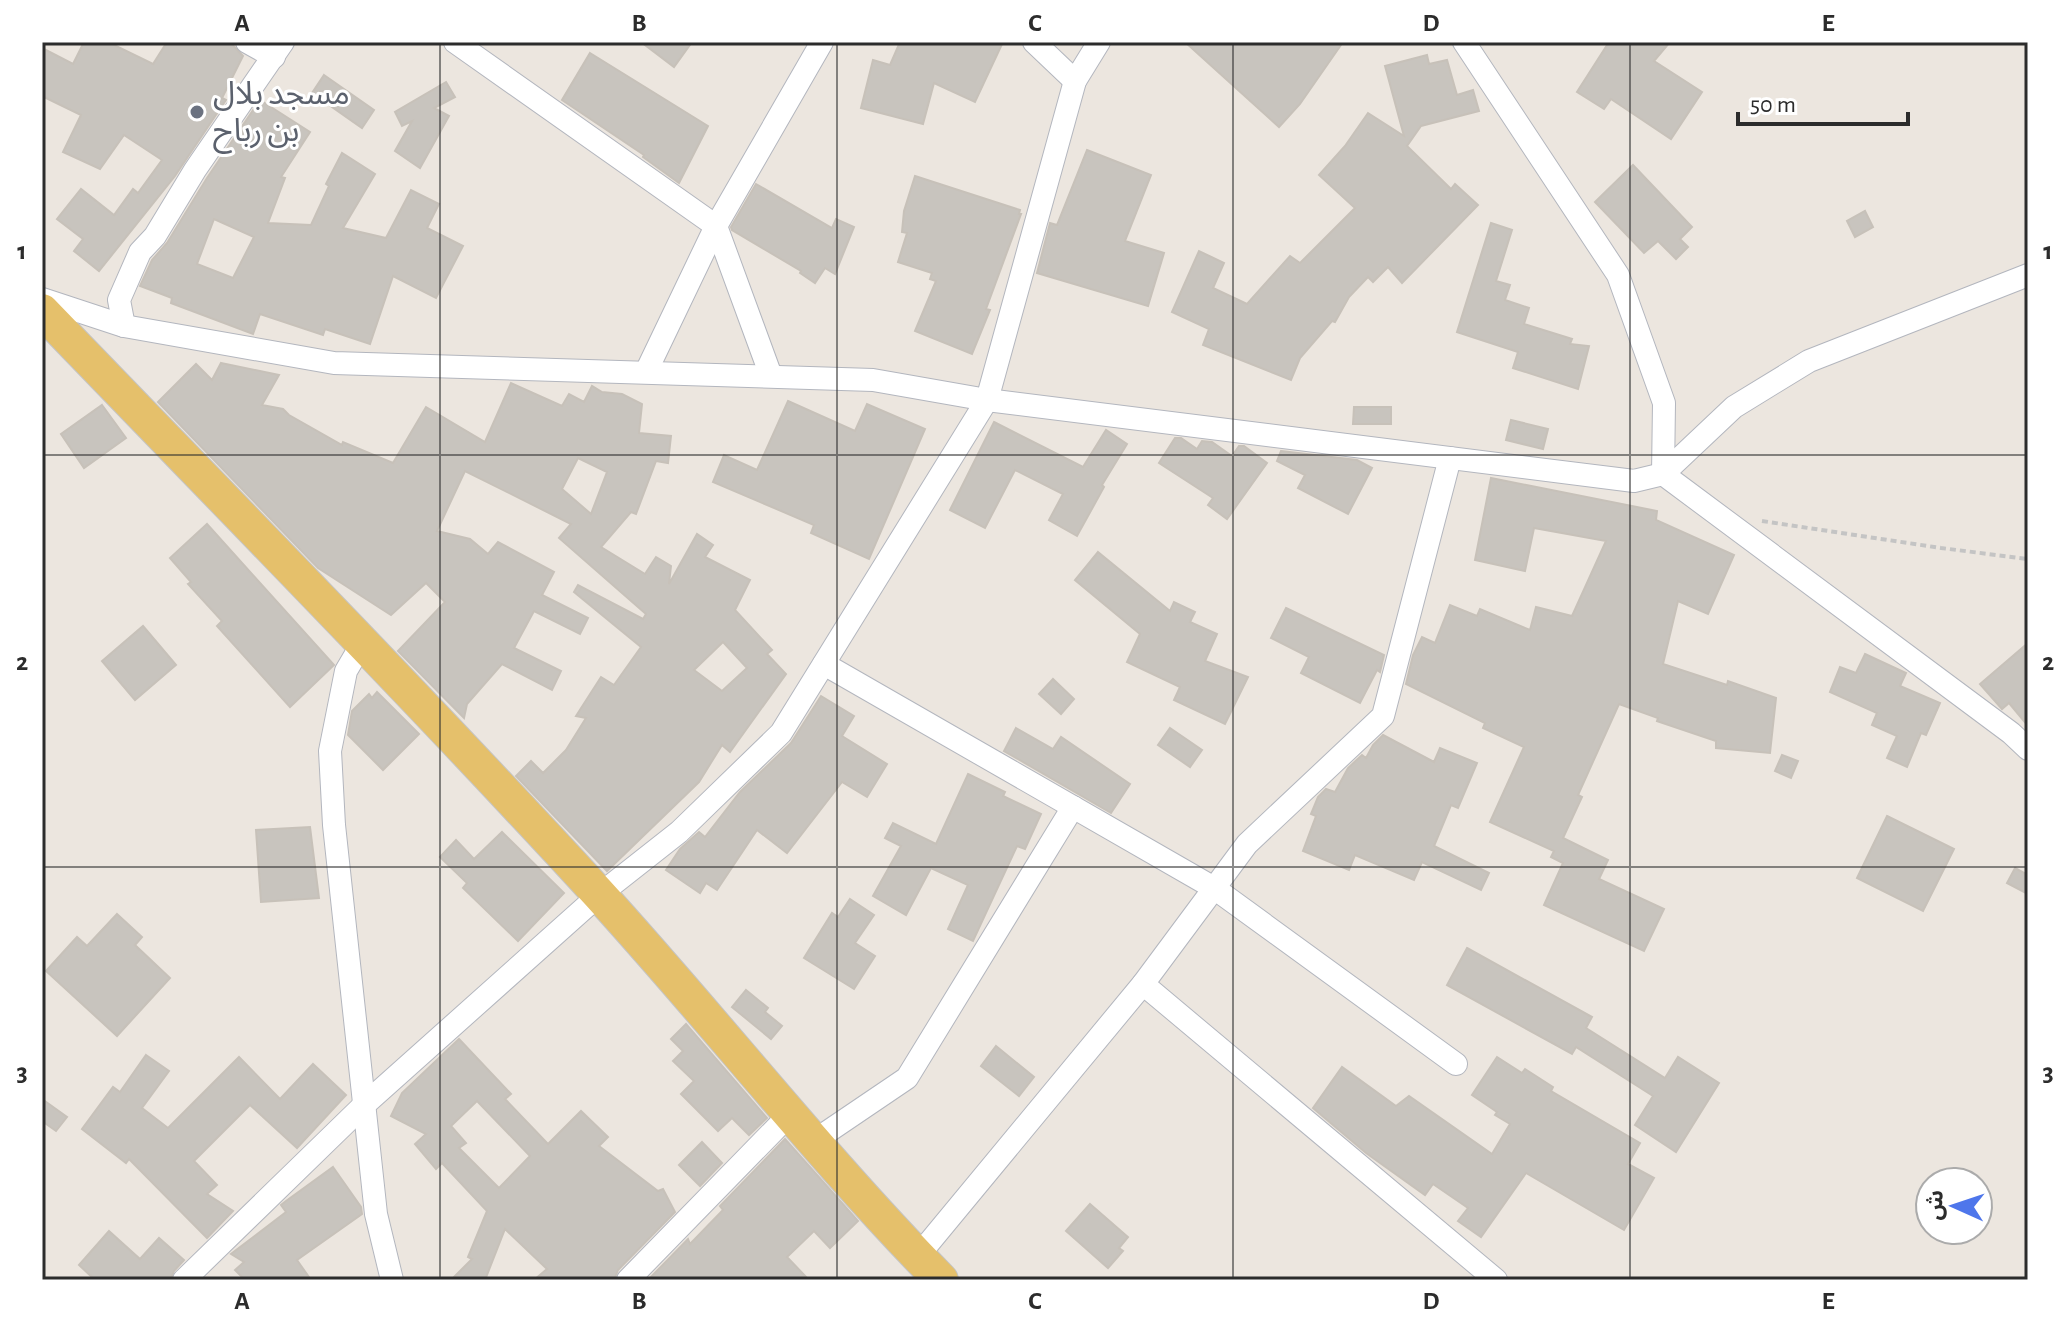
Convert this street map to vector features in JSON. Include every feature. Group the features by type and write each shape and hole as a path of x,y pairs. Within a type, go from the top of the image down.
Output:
{"main road":[{"path":"42,311 363,642 599,895 789,1115 930,1268"}],"street":[{"path":"124,326 119,300 140,252 155,236 195,170 278,49 247,42"},
{"path":"455,42 716,226 771,376"},
{"path":"646,372 716,226 822,42"},
{"path":"1034,42 1075,81"},
{"path":"184,1280 364,1105 599,895 679,832 781,733 987,400 1075,81 1099,42"},
{"path":"1464,42 1618,275 1664,403 1663,474"},
{"path":"42,299 124,326 334,363 873,380 987,400 1634,481 1663,474 1734,407 1809,361 2028,275"},
{"path":"930,1268 1247,844 1383,716 1450,458"},
{"path":"1663,474 2011,733 2028,749"},
{"path":"363,642 346,671 330,751 334,825 376,1214 392,1280"},
{"path":"824,664 1214,888 1456,1064"},
{"path":"814,1141 907,1078 1073,807"},
{"path":"1143,984 1496,1280"},
{"path":"628,1280 789,1115"}],"path":[{"path":"1732,525 1767,520 2028,559"}],"building":[{"path":"84,42 108,42 153,64 167,42 230,42 243,56 222,98 226,100 175,176 99,271 74,251 83,239 57,219 81,189 114,215 133,189 138,193 162,160 124,135 100,169 63,152 81,115 42,96 42,48 73,64"},
{"path":"641,42 692,42 674,67"},
{"path":"900,42 1003,42 975,102 934,83 923,124 861,108 873,60 890,65"},
{"path":"1185,42 1343,42 1300,104 1279,127"},
{"path":"1609,42 1670,42 1654,61 1702,92 1671,139 1611,99 1604,109 1577,92"},
{"path":"590,53 708,126 679,183 644,155 562,100"},
{"path":"1427,55 1429,64 1447,60 1457,95 1473,90 1479,111 1421,126 1407,146 1451,189 1455,184 1478,205 1402,283 1388,267 1373,282 1368,277 1349,297 1335,322 1332,321 1300,358 1291,380 1203,345 1209,329 1172,312 1199,251 1224,263 1213,288 1247,304 1290,256 1300,263 1355,208 1319,175 1345,146 1368,113 1404,136 1385,66"},
{"path":"324,75 374,110 362,128 312,93"},
{"path":"446,82 455,97 434,108 449,116 420,168 395,151 412,121 402,126 395,112"},
{"path":"260,100 310,132 281,177 285,178 268,223 311,225 329,186 326,184 342,153 375,174 343,228 386,238 411,190 439,204 427,228 463,246 436,298 393,276 370,344 325,329 323,335 260,314 253,334 171,303 172,298 140,286 152,260 167,243","holes":["214,219 254,237 233,278 197,264"]},
{"path":"1087,150 1151,175 1125,241 1164,253 1148,306 1037,273 1050,223 1057,225"},
{"path":"1633,165 1692,227 1680,239 1688,247 1676,259 1658,241 1644,253 1595,202"},
{"path":"915,176 1020,210 986,309 990,310 972,354 915,331 936,281 930,279 932,273 898,262 907,233 902,232 904,211"},
{"path":"756,184 832,228 836,219 854,227 835,274 825,268 815,283 801,271 732,230"},
{"path":"1865,211 1873,227 1855,237 1847,221"},
{"path":"1491,223 1512,230 1496,281 1510,285 1505,300 1529,308 1524,324 1572,339 1570,344 1589,346 1578,389 1513,368 1518,352 1457,332"},
{"path":"221,363 279,375 262,405 283,409 342,445 343,442 393,463 426,407 485,442 511,383 562,406 569,394 584,402 592,386 602,392 622,394 642,404 639,433 671,436 668,463 656,461 636,514 631,512 601,547 645,574 656,557 671,566 669,584 697,534 713,545 705,557 750,580 735,610 772,650 767,654 786,674 730,752 722,745 699,782 607,871 516,776 531,761 543,773 566,750 586,718 576,716 601,677 614,685 641,647 574,592 578,585 643,619 646,614 559,538 571,524 465,471 437,531 470,539 488,554 498,542 554,572 542,595 588,618 580,634 534,611 514,648 561,671 552,690 502,664 467,704 464,718 398,651 445,602 426,583 391,615 318,568 158,402 196,364 212,380","holes":["578,458 607,472 591,514 562,489","723,642 747,668 722,691 694,670"]},
{"path":"788,401 855,431 867,404 925,429 869,559 811,533 814,525 713,482 724,455 757,470"},
{"path":"102,405 126,438 84,468 61,434"},
{"path":"1354,407 1391,407 1391,424 1353,424"},
{"path":"1511,420 1548,429 1543,449 1506,440"},
{"path":"994,422 1083,467 1106,430 1127,444 1077,536 1049,520 1063,494 1015,470 985,528 950,510"},
{"path":"1175,438 1181,438 1197,449 1202,441 1212,442 1232,456 1239,446 1244,446 1267,463 1227,519 1208,505 1213,498 1159,463"},
{"path":"1281,451 1357,460 1372,468 1348,514 1298,488 1305,475 1277,461"},
{"path":"1491,478 1657,511 1656,520 1734,555 1708,614 1678,601 1663,664 1727,685 1728,681 1776,698 1770,753 1716,748 1716,741 1619,704 1578,795 1582,797 1563,838 1608,860 1599,879 1664,909 1644,951 1544,905 1563,863 1551,857 1554,851 1490,822 1524,747 1483,728 1485,723 1406,684 1413,655 1422,637 1435,643 1450,605 1477,616 1480,609 1530,630 1536,607 1572,616 1606,541 1534,528 1525,571 1475,560"},
{"path":"207,524 334,665 290,707 217,626 222,621 188,584 191,582 170,558"},
{"path":"1098,552 1170,611 1174,602 1195,612 1190,622 1217,634 1205,661 1248,677 1225,724 1174,700 1180,687 1127,662 1140,634 1075,580"},
{"path":"1286,608 1384,655 1380,672 1377,670 1360,703 1301,673 1309,657 1271,638"},
{"path":"143,626 176,665 135,700 102,661"},
{"path":"2028,643 2028,726 2009,703 2002,709 1980,684"},
{"path":"1865,654 1906,673 1900,686 1940,703 1926,735 1921,733 1907,767 1887,758 1897,736 1872,725 1877,713 1830,692 1840,667 1856,673"},
{"path":"1053,679 1074,699 1061,714 1039,694"},
{"path":"377,692 419,734 383,770 348,735 352,711 369,694 372,698"},
{"path":"821,696 854,716 842,736 887,764 867,797 842,782 787,853 757,830 717,890 706,883 700,893 666,870 680,849 699,832 705,837 740,792 791,743"},
{"path":"1016,728 1053,749 1061,737 1130,784 1111,813 1004,751"},
{"path":"1170,728 1202,750 1190,767 1158,745"},
{"path":"1383,735 1434,762 1440,748 1477,763 1458,808 1451,805 1434,846 1489,873 1481,890 1422,862 1414,880 1355,855 1349,870 1303,851 1316,816 1311,814 1318,797 1326,789 1335,792 1348,768 1362,755 1366,758"},
{"path":"1782,755 1798,761 1791,778 1775,771"},
{"path":"968,774 1005,792 1003,796 1041,814 1025,849 1017,846 973,941 948,929 968,885 931,868 906,915 873,896 901,846 885,838 893,823 936,844"},
{"path":"1887,816 1954,849 1923,911 1857,878"},
{"path":"310,827 319,898 261,902 256,830"},
{"path":"502,832 564,893 518,941 463,888 467,883 440,857 456,840 474,859"},
{"path":"2015,868 2028,875 2028,894 2007,883"},
{"path":"850,899 874,915 855,943 875,956 854,989 804,958 832,913 838,917"},
{"path":"117,914 142,937 135,945 170,978 117,1036 46,971 77,937 87,946"},
{"path":"1467,948 1592,1017 1586,1028 1665,1078 1678,1057 1719,1083 1676,1152 1635,1125 1653,1096 1576,1047 1572,1054 1447,985"},
{"path":"746,990 768,1008 765,1012 782,1026 771,1039 732,1007"},
{"path":"686,1024 767,1118 749,1135 732,1118 718,1131 681,1094 694,1081 673,1061 683,1051 671,1039"},
{"path":"459,1039 511,1094 505,1099 548,1144 581,1111 608,1137 599,1146 658,1191 663,1189 675,1212 618,1270 614,1280 534,1280 547,1269 505,1229 485,1280 451,1280 472,1259 468,1257 487,1211 442,1163 436,1169 415,1144 426,1134 391,1116 402,1093","holes":["477,1101 530,1156 499,1188 459,1148 466,1143 451,1126"]},
{"path":"996,1046 1034,1077 1019,1096 981,1066"},
{"path":"146,1055 169,1071 142,1108 168,1128 239,1057 280,1099 313,1064 346,1095 297,1148 250,1105 194,1161 217,1185 207,1194 233,1211 207,1238 129,1159 126,1163 82,1129 113,1087 120,1092"},
{"path":"1497,1057 1522,1073 1525,1069 1553,1087 1551,1091 1640,1143 1628,1164 1654,1178 1624,1230 1526,1173 1481,1237 1458,1221 1468,1208 1433,1184 1425,1195 1366,1153 1313,1108 1342,1067 1396,1106 1409,1096 1492,1154 1510,1124 1472,1095"},
{"path":"42,1099 67,1117 56,1131 42,1121"},
{"path":"785,1139 858,1221 830,1248 814,1231 787,1257 809,1280 648,1280 688,1239 690,1244 723,1210 720,1206"},
{"path":"702,1142 722,1163 700,1186 679,1165"},
{"path":"333,1167 361,1207 362,1214 297,1260 311,1280 245,1280 235,1270 244,1262 231,1254 286,1212 281,1205"},
{"path":"1090,1204 1128,1237 1119,1248 1123,1251 1108,1268 1066,1231"},
{"path":"109,1231 140,1259 159,1238 184,1260 170,1280 95,1280 79,1265"}],"place":[{"name":"مسجد بلال بن رباح","path":"197,112"}]}
